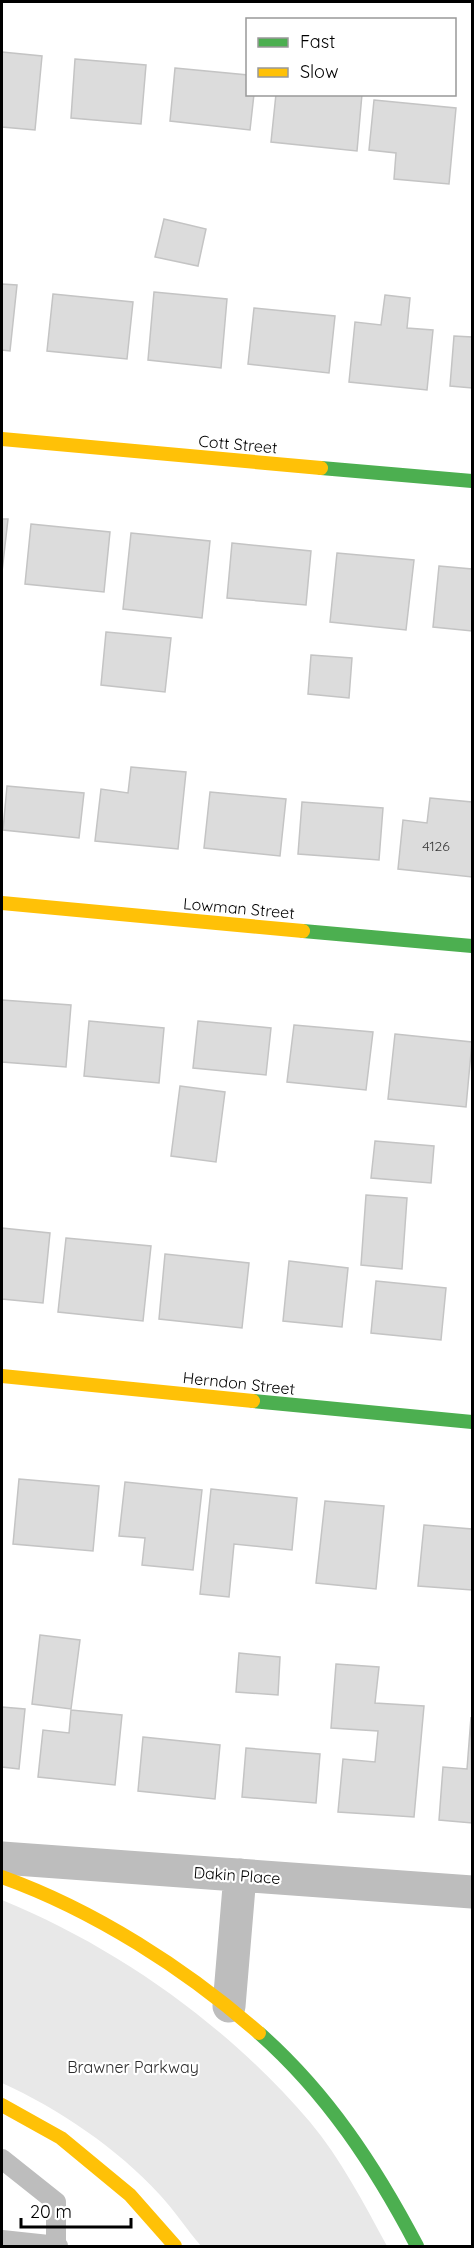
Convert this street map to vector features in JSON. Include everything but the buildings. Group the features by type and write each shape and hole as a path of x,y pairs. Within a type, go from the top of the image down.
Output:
{"street":[{"name":"Cott Street","path":"2,439 472,481"},
{"name":"Lowman Street","path":"2,903 472,946"},
{"name":"Herndon Street","path":"2,1376 472,1422"},
{"name":"Dakin Place","path":"2,1858 472,1892"},
{"path":"229,2006 240,1875"},
{"path":"2,1877 102,1924 184,1972 229,2006 288,2061 342,2119 396,2201 417,2247"},
{"path":"2,2105 61,2138 130,2195 175,2247"}],"lane":[{"path":"2,2159 56,2202 57,2246 2,2240"}],"green space":[{"name":"Brawner Parkway","path":"2,1900 88,1941 129,1966 207,2022 244,2054 278,2087 321,2136 352,2182 387,2246 201,2246 165,2201 125,2161 66,2117 2,2083"}],"traffic: fast":[{"path":"321,468 472,481"},
{"path":"303,931 472,946"},
{"path":"253,1401 472,1422"},
{"path":"259,2033 306,2080 348,2132 384,2187 417,2246"}],"traffic: slow":[{"path":"2,439 321,468"},
{"path":"2,903 303,931"},
{"path":"2,1376 253,1401"},
{"path":"2,1877 71,1906 138,1943 201,1986 259,2033"},
{"path":"2,2105 61,2138 130,2195 175,2246"}]}
